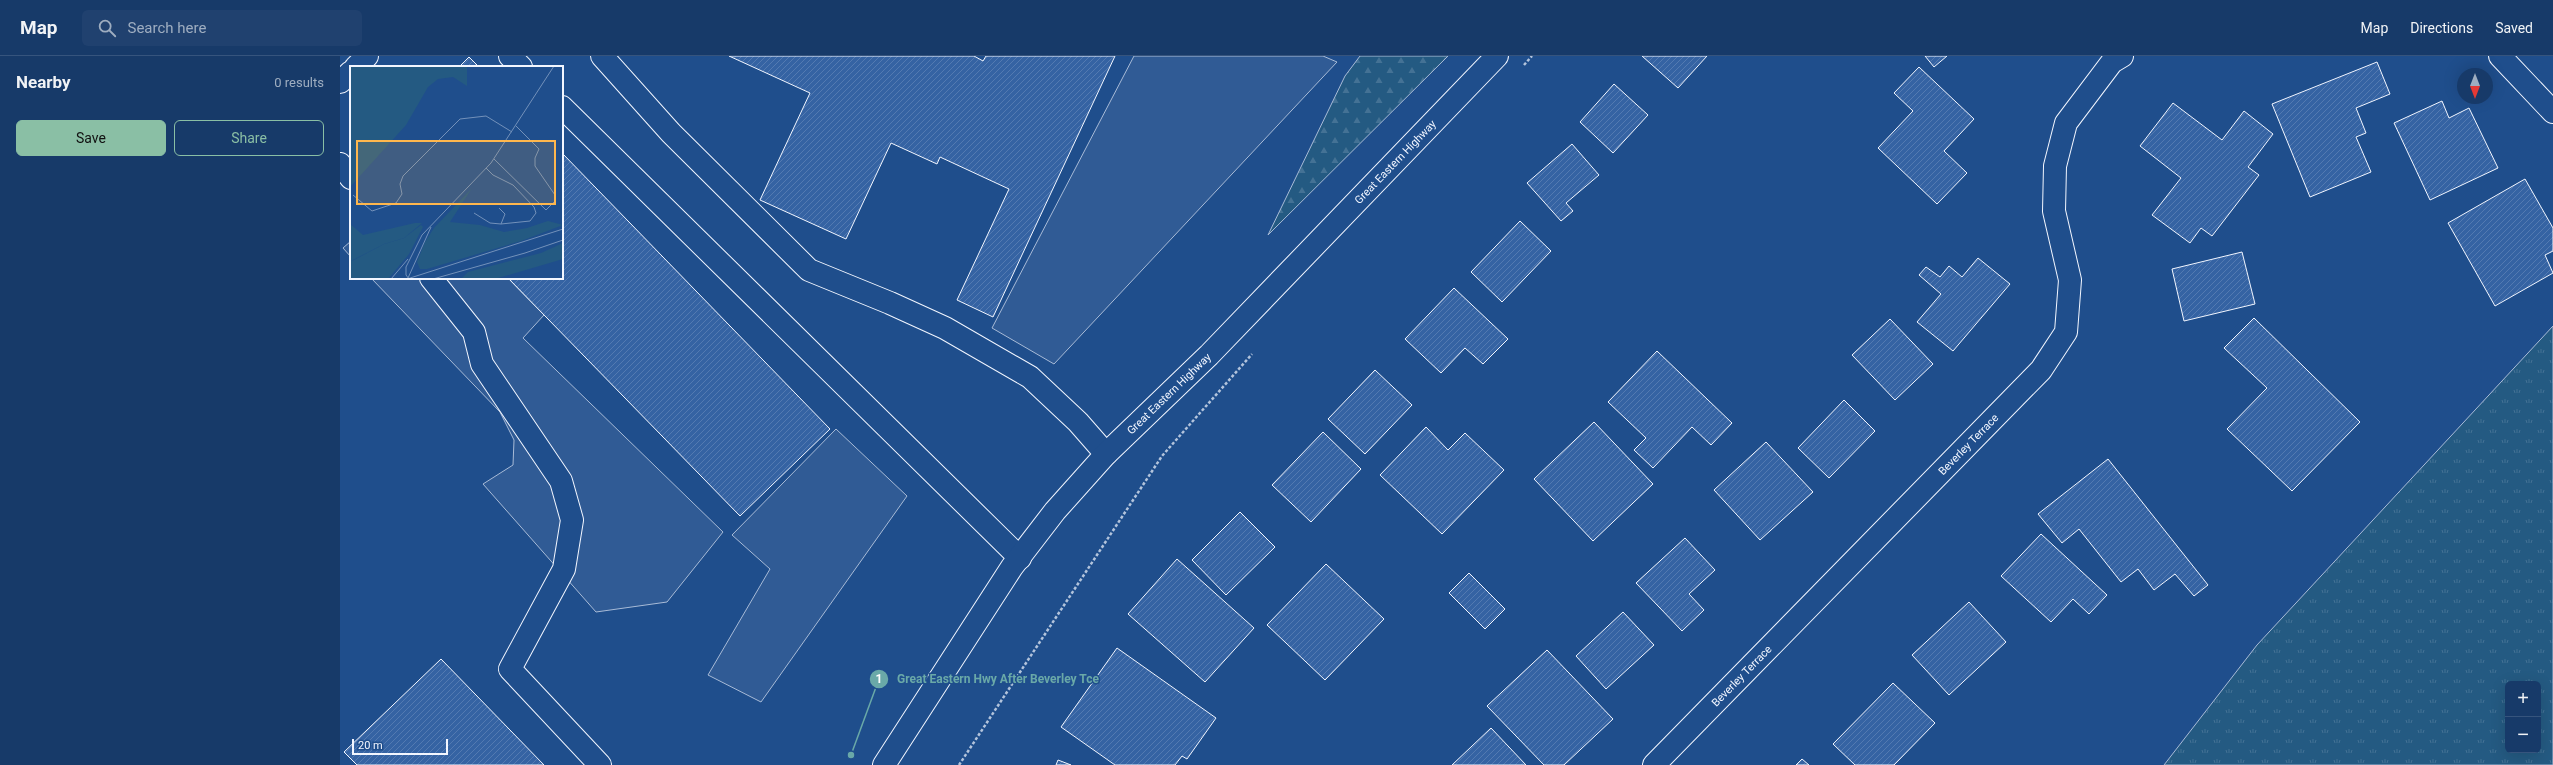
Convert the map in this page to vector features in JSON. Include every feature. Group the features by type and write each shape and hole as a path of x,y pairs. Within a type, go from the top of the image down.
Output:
{"main road":[{"path":"357,66 368,56"},
{"path":"510,56 520,66"},
{"path":"602,56 671,133 809,270 890,303 945,328 1030,377 1078,422 1106,454"},
{"name":"Great Eastern Highway","path":"884,765 1020,558 1055,511 1106,454 1215,349 1497,56"},
{"name":"Beverley Terrace","path":"1654,765 2041,370 2066,332 2070,280 2054,211 2055,166 2058,152 2066,123 2112,62 2122,56"},
{"path":"2500,56 2553,112"},
{"path":"340,82 350,73"},
{"path":"563,108 890,432 1020,558"},
{"path":"340,164 350,177"},
{"path":"432,279 474,332 482,364 561,482 572,520 564,569 510,670 600,765"}],"path":[{"path":"1521,68 1532,56"},
{"path":"959,765 1162,456 1256,349"}],"green space":[{"path":"1360,56 1448,56 1268,235 1345,76"},
{"path":"2553,326 2553,765 2164,765 2257,645"}],"shaded area":[{"path":"1134,56 1323,56 1337,62 1054,364 992,328"},
{"path":"350,242 350,256 343,248"},
{"path":"372,279 509,279 544,315 523,338 723,532 667,602 596,612 483,484 513,465 514,440 500,412"},
{"path":"836,429 907,496 761,702 708,675 770,569 732,535"}],"building":[{"path":"729,56 974,56 983,61 986,56 1115,56 993,317 957,300 1009,189 940,157 937,164 891,143 846,239 760,200 810,93"},
{"path":"1642,56 1707,56 1678,88"},
{"path":"1925,56 1947,56 1934,67"},
{"path":"469,57 478,66 460,66"},
{"path":"2377,62 2390,94 2356,108 2366,133 2356,137 2371,172 2310,197 2272,104"},
{"path":"1919,67 1974,119 1944,151 1967,173 1937,204 1878,148 1913,111 1894,93"},
{"path":"1614,84 1648,115 1613,153 1580,122"},
{"path":"2442,101 2449,118 2469,108 2498,168 2430,200 2394,123"},
{"path":"2173,103 2222,140 2244,111 2273,134 2248,167 2259,175 2212,236 2201,228 2190,243 2152,215 2181,178 2140,146"},
{"path":"1572,144 1599,175 1566,203 1573,211 1561,221 1527,183"},
{"path":"563,154 830,429 740,516 509,279 563,279"},
{"path":"2525,179 2553,228 2553,251 2545,255 2553,273 2495,306 2448,223"},
{"path":"1520,221 1551,251 1502,302 1471,272"},
{"path":"2242,252 2255,304 2184,321 2172,269"},
{"path":"1978,258 2010,284 1953,351 1917,322 1941,294 1919,275 1926,267 1940,277 1949,266 1962,277"},
{"path":"1454,288 1508,339 1483,364 1465,348 1441,373 1405,339"},
{"path":"2254,318 2360,422 2292,491 2227,429 2267,388 2224,348"},
{"path":"1890,319 1933,364 1895,400 1852,355"},
{"path":"1657,351 1732,423 1711,445 1692,427 1653,468 1634,450 1646,438 1608,402"},
{"path":"1375,370 1412,405 1365,454 1328,419"},
{"path":"1844,400 1875,431 1829,478 1798,448"},
{"path":"1594,422 1653,484 1593,541 1534,479"},
{"path":"1426,427 1448,450 1465,433 1504,470 1442,534 1380,475"},
{"path":"1323,432 1361,469 1311,522 1272,485"},
{"path":"1766,442 1813,492 1760,540 1714,490"},
{"path":"2108,459 2208,585 2194,596 2175,574 2154,590 2138,569 2121,582 2079,529 2062,543 2038,514"},
{"path":"1240,512 1275,547 1226,595 1192,560"},
{"path":"2041,534 2107,595 2089,614 2073,599 2051,622 2001,576"},
{"path":"1685,538 1715,570 1689,594 1704,610 1682,631 1636,583"},
{"path":"1177,559 1254,628 1205,682 1128,614"},
{"path":"1326,564 1384,619 1325,680 1267,625"},
{"path":"1469,573 1505,609 1485,629 1449,593"},
{"path":"1969,602 2006,642 1949,695 1912,655"},
{"path":"1623,612 1654,645 1606,689 1576,656"},
{"path":"1117,648 1216,718 1187,759 1182,756 1175,765 1115,765 1061,727"},
{"path":"1547,650 1613,719 1564,765 1544,765 1487,706"},
{"path":"441,659 544,765 357,765 344,752"},
{"path":"1893,683 1935,723 1894,765 1855,765 1833,744"},
{"path":"1491,728 1526,765 1452,765"},
{"path":"1802,759 1809,765 1796,765"},
{"path":"1058,760 1071,765 1056,765"}],"place":[{"name":"Great Eastern Hwy After Beverley Tce","path":"851,755"}]}
